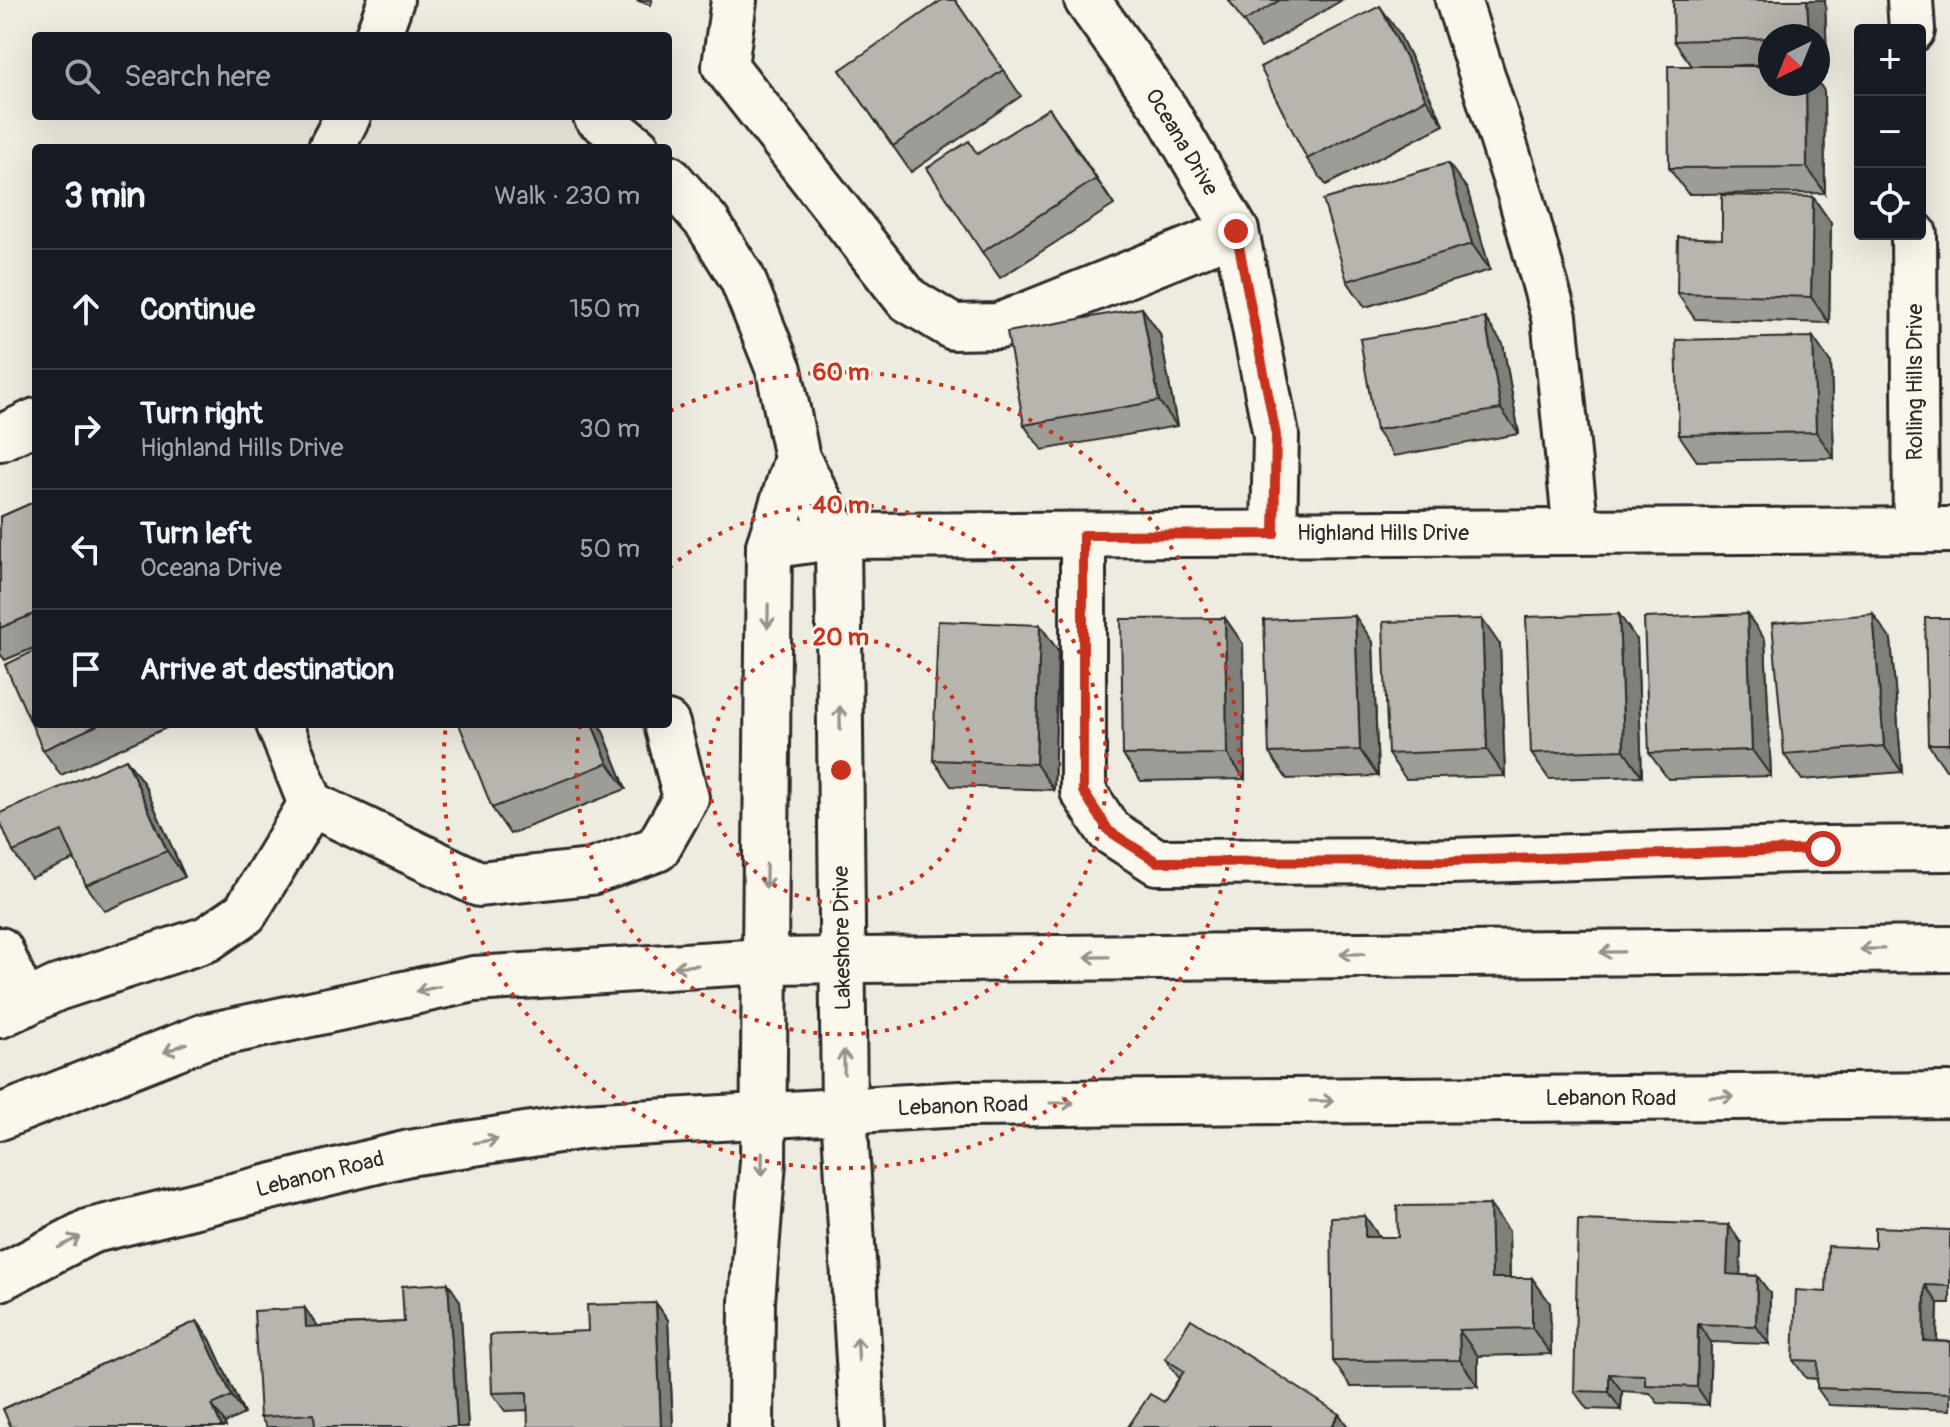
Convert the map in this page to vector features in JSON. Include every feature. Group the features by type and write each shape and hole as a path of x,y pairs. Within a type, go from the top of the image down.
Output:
{"street":[{"path":"734,0 725,66 907,299 953,327 999,326 1236,231"},
{"name":"Oceana Drive","path":"1087,0 1166,111 1236,231 1276,435 1274,534"},
{"path":"1458,0 1521,197 1554,317 1576,532"},
{"path":"1910,0 1912,24"},
{"path":"333,144 346,120"},
{"path":"601,120 632,144"},
{"name":"Lakeshore Drive","path":"672,182 707,222 742,278 779,370 797,458 838,536 844,1111 863,1427"},
{"name":"Rolling Hills Drive","path":"1914,240 1933,530"},
{"path":"0,438 32,423"},
{"name":"Lakeshore Drive","path":"751,1427 752,1302 762,1181 769,546 797,458"},
{"name":"Highland Hills Drive","path":"769,546 838,536 1933,530"},
{"path":"1083,535 1083,791 1109,831 1157,862 1451,861 1808,849 1950,848"},
{"path":"281,728 311,804 479,884 591,872 657,849 686,798 668,728"},
{"path":"0,950 12,1009 57,988 207,939 245,913 311,804"},
{"path":"0,1117 203,1037 474,979 843,959 1950,949"},
{"name":"Lebanon Road","path":"0,1278 90,1231 409,1153 584,1126 960,1104 1950,1095"}],"building":[{"path":"942,0 955,0 1003,70 893,146 840,70"},
{"path":"1229,0 1280,0 1243,22"},
{"path":"1673,0 1807,0 1808,24 1758,24 1758,38 1674,41"},
{"path":"1380,6 1426,99 1307,159 1260,67"},
{"path":"1668,66 1758,66 1758,96 1806,96 1807,167 1669,168"},
{"path":"1049,108 1096,179 982,252 927,168 969,141 977,154"},
{"path":"1448,163 1472,244 1347,281 1323,200"},
{"path":"1722,195 1813,197 1811,297 1677,293 1678,237 1722,239"},
{"path":"1142,308 1159,401 1024,425 1007,332"},
{"path":"1485,318 1501,409 1376,430 1360,339"},
{"path":"1813,337 1816,432 1679,435 1676,340"},
{"path":"32,503 32,615 0,628 0,517"},
{"path":"1619,614 1624,750 1531,753 1526,617"},
{"path":"1747,614 1752,750 1649,753 1644,618"},
{"path":"1873,614 1884,746 1784,754 1772,623"},
{"path":"1355,616 1360,750 1269,753 1264,620"},
{"path":"1225,618 1227,754 1123,755 1121,619"},
{"path":"1925,618 1950,618 1950,744 1928,744"},
{"path":"1482,619 1487,750 1388,754 1383,622"},
{"path":"938,621 1040,625 1036,764 933,760"},
{"path":"32,652 32,725 5,665"},
{"path":"33,728 91,728 43,750"},
{"path":"461,728 594,728 608,763 492,808"},
{"path":"126,759 167,851 86,885 62,831 13,852 0,821 0,813"},
{"path":"1490,1205 1492,1278 1532,1278 1532,1328 1459,1330 1460,1360 1333,1361 1331,1217 1365,1216 1365,1237 1398,1237 1397,1206"},
{"path":"1578,1220 1729,1225 1727,1274 1757,1276 1756,1326 1698,1324 1697,1387 1645,1385 1645,1375 1609,1374 1609,1392 1574,1391"},
{"path":"1875,1227 1950,1230 1950,1286 1925,1285 1924,1341 1950,1342 1950,1393 1817,1388 1818,1361 1793,1360 1796,1290 1826,1292 1828,1246 1875,1248"},
{"path":"448,1283 457,1427 315,1427 314,1414 260,1417 254,1311 305,1308 306,1327 404,1322 402,1286"},
{"path":"656,1303 661,1427 528,1427 527,1392 492,1393 490,1335 588,1331 587,1305"},
{"path":"1191,1319 1339,1414 1331,1427 1128,1427 1150,1394 1164,1402 1184,1371 1165,1359"},
{"path":"197,1321 232,1396 212,1405 222,1427 11,1427 3,1409"}],"route":[{"path":"1236,231 1276,435 1274,534 1083,535 1083,791 1109,831 1157,862 1451,861 1823,849"}]}
